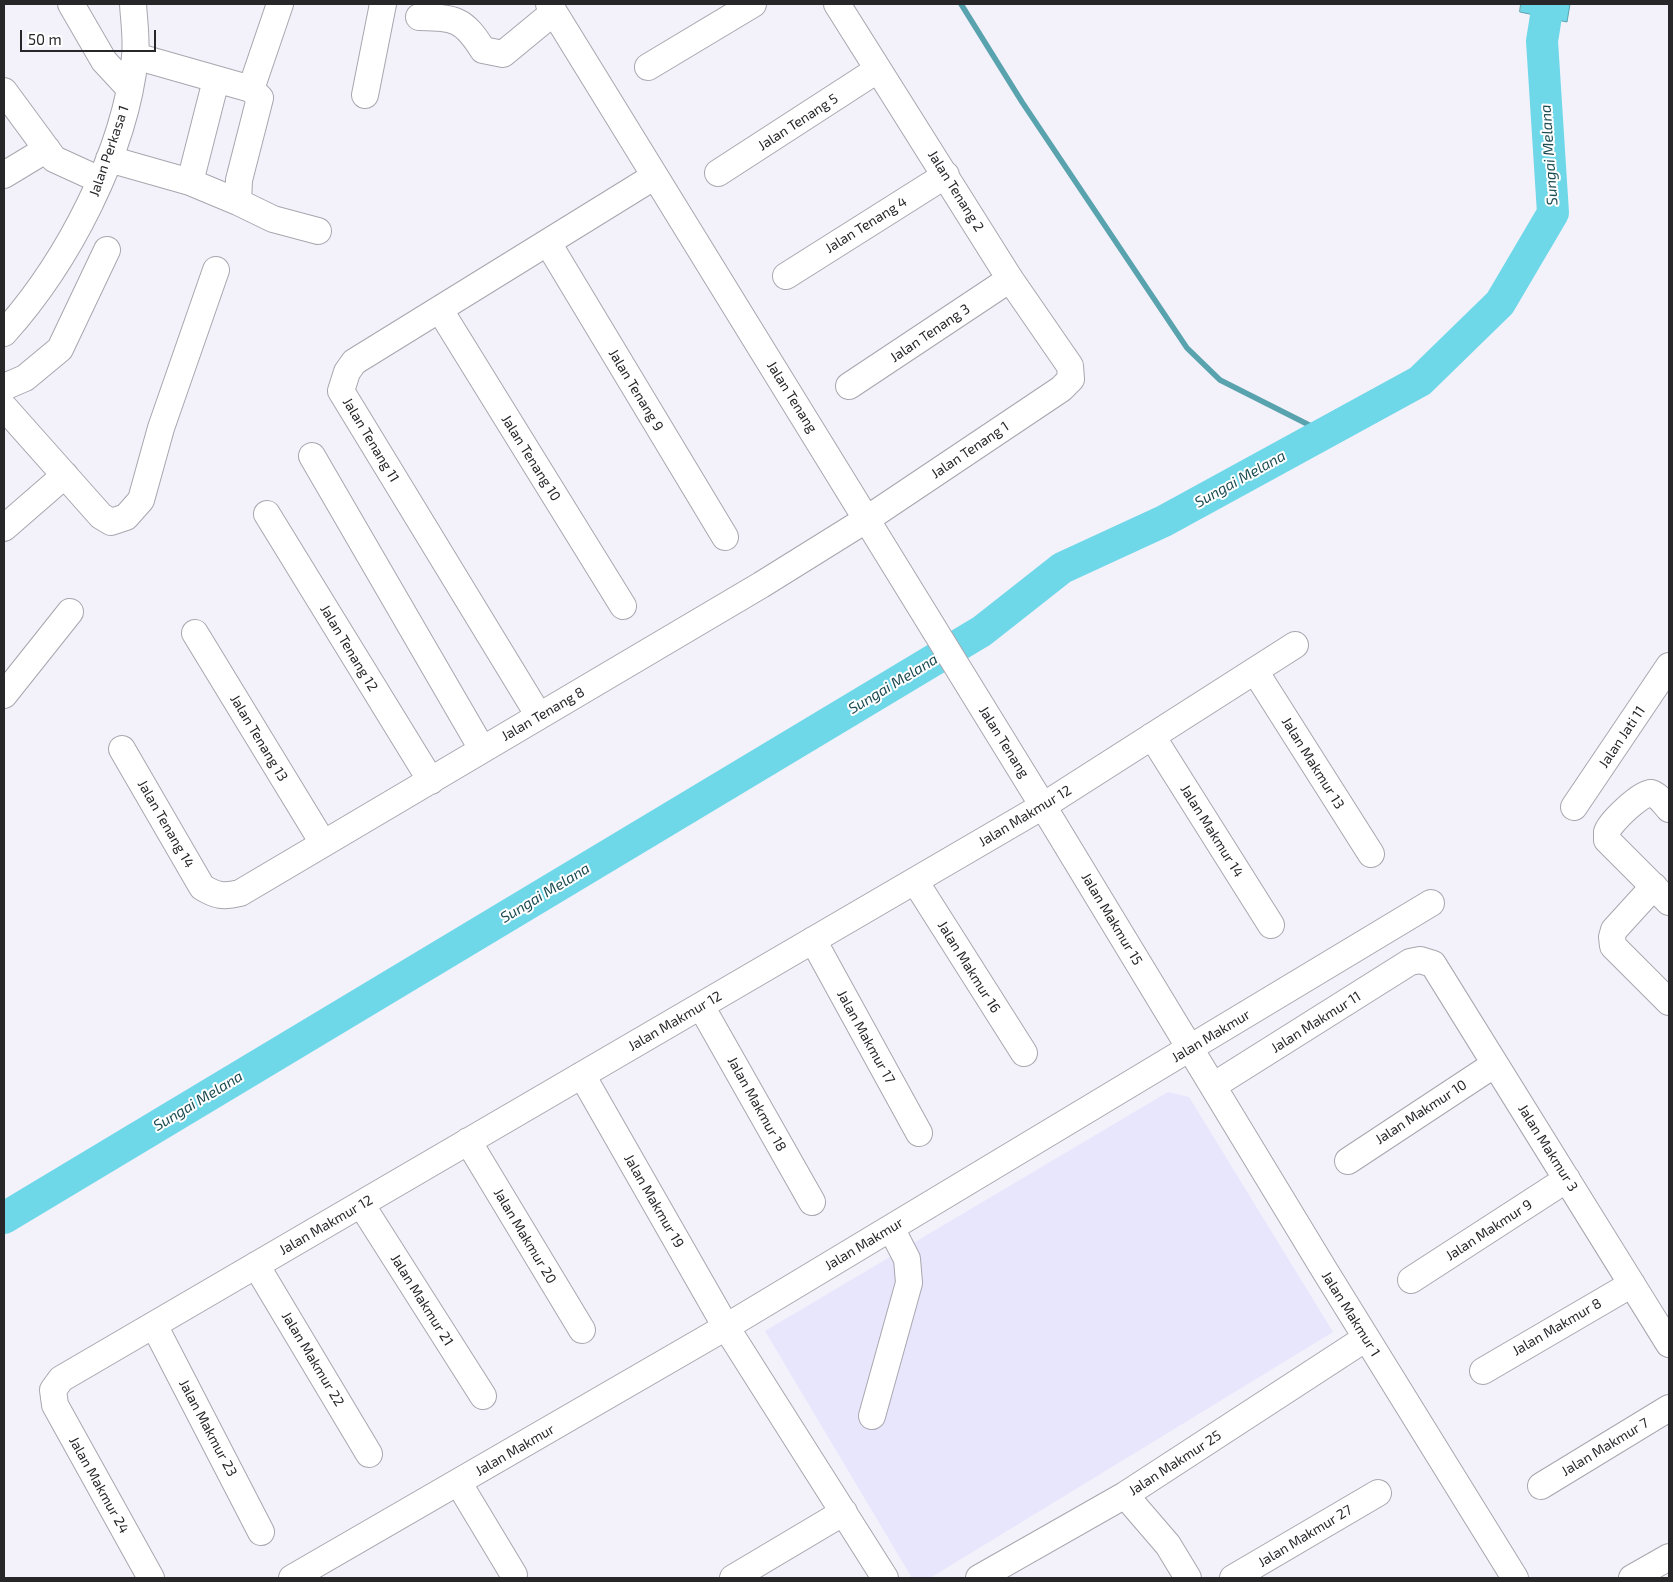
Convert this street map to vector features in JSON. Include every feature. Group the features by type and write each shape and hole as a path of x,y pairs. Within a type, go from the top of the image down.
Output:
{"street":[{"path":"72,4 104,61 130,90"},
{"name":"Jalan Perkasa 1","path":"4,334 21,314 63,251 90,204 104,169 130,90 135,56 133,4"},
{"path":"251,89 280,4"},
{"path":"365,95 383,4"},
{"path":"648,67 753,4"},
{"name":"Jalan Tenang 2","path":"837,4 1010,279 1070,366 1070,379"},
{"path":"419,17 451,18 471,31 484,50 503,54 552,8"},
{"name":"Jalan Tenang","path":"552,8 1039,798"},
{"path":"135,56 251,89 260,98 240,180 238,202"},
{"name":"Jalan Tenang 5","path":"718,173 877,70"},
{"path":"190,182 216,80"},
{"path":"4,91 54,159 104,169 190,182 273,219 318,231"},
{"path":"4,175 47,149"},
{"name":"Jalan Tenang 4","path":"786,276 946,175"},
{"name":"Jalan Tenang 11","path":"539,716 341,392 348,372 354,362 655,176"},
{"name":"Jalan Tenang 9","path":"548,243 725,537"},
{"path":"4,387 26,378 60,349 106,250"},
{"path":"4,407 101,516 111,522 126,517 141,500 161,428 216,270"},
{"name":"Jalan Tenang 3","path":"849,386 1010,279"},
{"name":"Jalan Tenang 10","path":"440,310 623,606"},
{"name":"Jalan Tenang 1","path":"873,528 1061,389 1070,379"},
{"path":"312,456 482,749"},
{"path":"4,528 65,475"},
{"name":"Jalan Tenang 12","path":"267,514 431,781"},
{"name":"Jalan Tenang 8","path":"214,894 226,897 240,893 686,630 873,528"},
{"path":"4,695 70,612"},
{"name":"Jalan Tenang 13","path":"195,633 323,843"},
{"name":"Jalan Makmur 12","path":"53,1390 61,1379 915,881 1039,798 1152,736 1295,645"},
{"name":"Jalan Jati 11","path":"1574,807 1669,666"},
{"name":"Jalan Makmur 13","path":"1255,671 1371,854"},
{"name":"Jalan Makmur 14","path":"1152,736 1271,925"},
{"name":"Jalan Tenang 14","path":"122,749 202,887 214,894"},
{"path":"1669,809 1657,796 1650,793 1642,795 1606,832 1607,840 1662,894 1614,930 1612,937 1614,946 1669,1002"},
{"name":"Jalan Makmur 15","path":"1039,798 1189,1048"},
{"name":"Jalan Makmur 16","path":"915,881 1024,1052"},
{"name":"Jalan Makmur","path":"292,1578 321,1571 458,1482 726,1327 1431,903"},
{"name":"Jalan Makmur 17","path":"813,940 919,1133"},
{"name":"Jalan Makmur 3","path":"1420,960 1433,964 1669,1344"},
{"name":"Jalan Makmur 11","path":"1213,1086 1410,962 1420,960"},
{"name":"Jalan Makmur 18","path":"701,1006 812,1202"},
{"name":"Jalan Makmur 1","path":"1189,1048 1515,1578"},
{"name":"Jalan Makmur 10","path":"1348,1161 1495,1064"},
{"name":"Jalan Makmur 19","path":"582,1075 726,1327 885,1578"},
{"name":"Jalan Makmur 20","path":"468,1142 582,1330"},
{"name":"Jalan Makmur 9","path":"1410,1280 1567,1179"},
{"name":"Jalan Makmur 21","path":"361,1204 483,1396"},
{"path":"872,1416 909,1283 907,1259 890,1228"},
{"name":"Jalan Makmur 22","path":"256,1265 370,1454"},
{"name":"Jalan Makmur 8","path":"1483,1371 1632,1284"},
{"name":"Jalan Makmur 23","path":"154,1325 261,1532"},
{"name":"Jalan Makmur 25","path":"979,1578 1125,1495 1366,1338"},
{"name":"Jalan Makmur 24","path":"53,1390 55,1405 151,1578"},
{"name":"Jalan Makmur 7","path":"1541,1486 1669,1408"},
{"path":"458,1482 514,1575"},
{"name":"Jalan Makmur 27","path":"1233,1578 1378,1493"},
{"path":"1125,1495 1168,1545 1188,1578"},
{"path":"733,1578 844,1512"},
{"path":"1632,1578 1669,1557"}],"shaded area":[{"path":"1168,1092 1189,1097 1333,1332 930,1578 912,1578 765,1331"}],"water":[{"path":"1521,4 1570,4 1567,22 1520,12"}],"waterway":[{"path":"961,4 1022,102 1187,348 1220,380 1325,433"},
{"name":"Sungai Melana","path":"4,1218 982,631 1062,568 1164,521 1420,381 1500,303 1553,213 1542,41 1548,4"}]}
